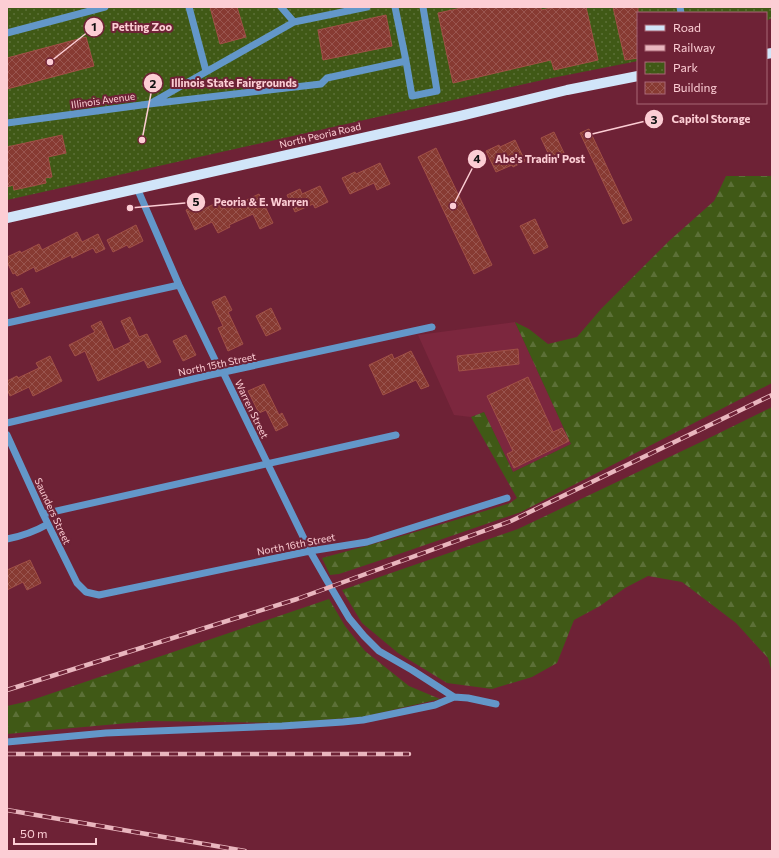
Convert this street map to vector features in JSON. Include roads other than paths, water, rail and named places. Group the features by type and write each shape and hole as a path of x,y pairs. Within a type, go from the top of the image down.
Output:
{"main road":[{"name":"North Peoria Road","path":"7,218 460,116 567,90 637,76"}],"street":[{"path":"7,33 105,7"},
{"path":"189,7 206,72"},
{"path":"281,7 294,22"},
{"path":"149,104 294,22 368,7"},
{"path":"395,7 412,96 437,91 423,7"},
{"name":"Illinois Avenue","path":"7,123 149,104 321,84 327,78 406,61"},
{"name":"Warren Street","path":"137,188 179,285 217,364 223,372 310,551 349,618 380,652 412,670 454,697"},
{"path":"7,323 179,285"},
{"name":"North 15th Street","path":"7,423 223,372 432,327"},
{"name":"Saunders Street","path":"7,435 43,514 77,583 86,592"},
{"path":"43,514 396,435"},
{"name":"North 16th Street","path":"86,592 99,594 310,551 367,542 507,498"},
{"path":"7,539 35,531 48,524"},
{"path":"7,742 106,733 282,726 363,720 435,705 454,697 468,698 496,704"}],"railway":[{"path":"7,690 297,599 511,521 772,395"},
{"path":"7,754 409,754"},
{"path":"7,810 245,851"}],"place":[{"name":"Petting Zoo","path":"50,62"},
{"name":"Capitol Storage","path":"588,135"},
{"name":"Illinois State Fairgrounds","path":"142,140"},
{"name":"Abe's Tradin' Post","path":"453,206"},
{"name":"Peoria & E. Warren","path":"130,208"}]}
